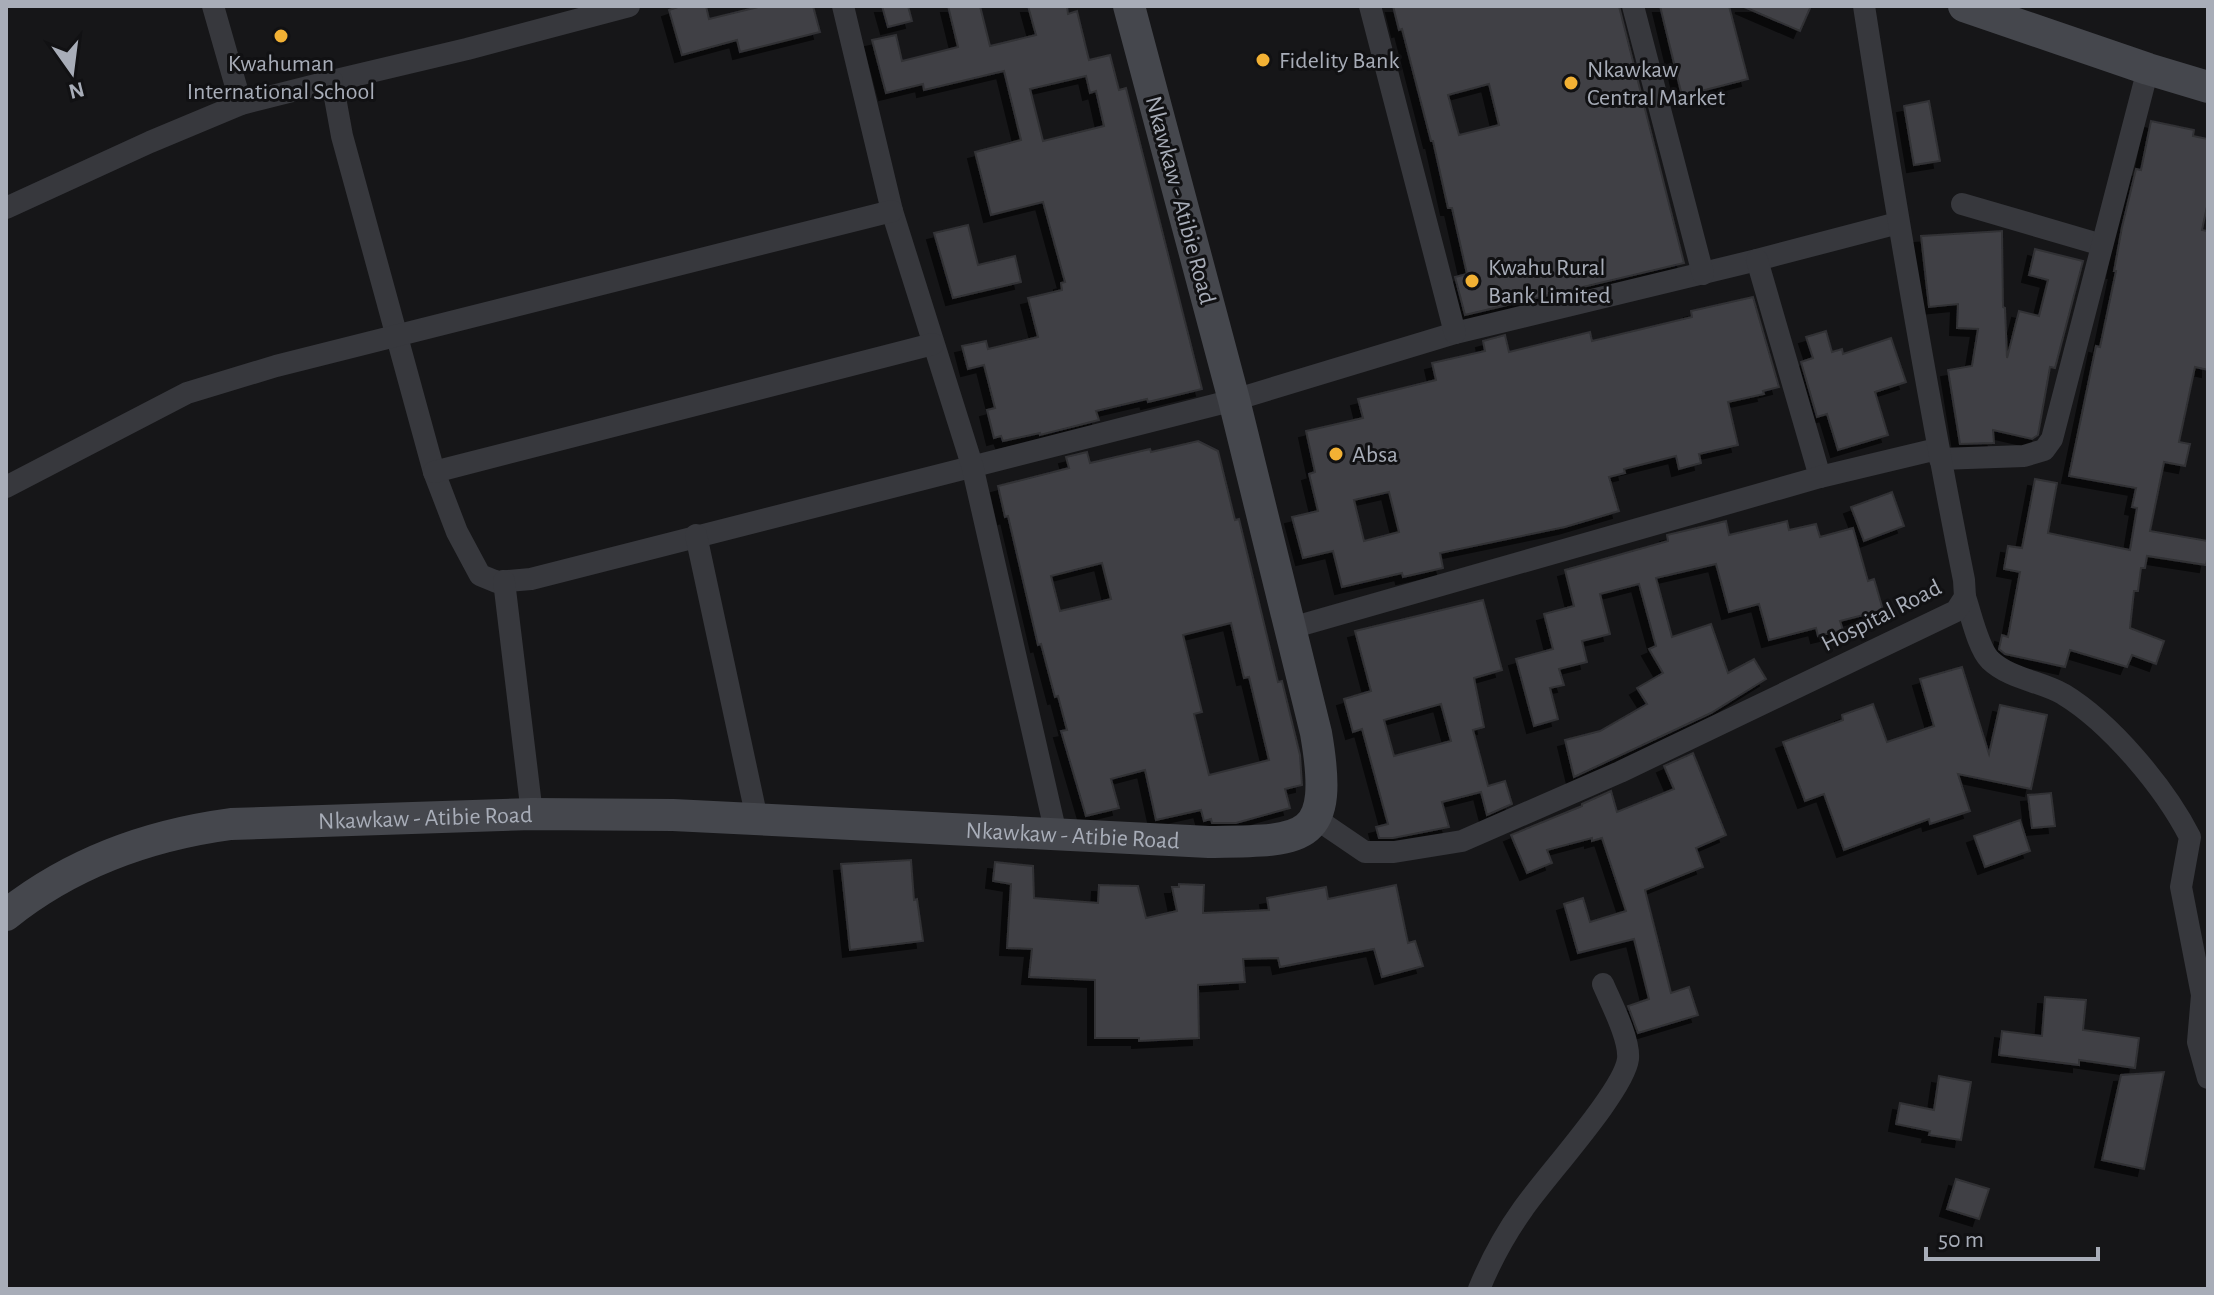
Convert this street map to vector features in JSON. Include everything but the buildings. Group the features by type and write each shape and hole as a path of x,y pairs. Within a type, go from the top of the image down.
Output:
{"main road":[{"name":"Nkawkaw - Atibie Road","path":"6,915 56,879 127,848 193,829 277,821 532,814 673,815 1209,842 1261,842 1303,833 1315,818 1324,787 1321,760 1234,400 1129,6"},
{"path":"1964,6 2208,87"}],"street":[{"path":"213,6 241,104"},
{"path":"6,208 241,104 629,6"},
{"path":"843,6 892,211 972,465 1056,834"},
{"path":"1370,6 1455,333"},
{"path":"1633,6 1703,274"},
{"name":"Hospital Road","path":"1315,818 1365,852 1394,852 1462,841 1620,772 1956,611 1965,597 1964,580 1938,454 1864,6"},
{"path":"1291,628 1820,477 1938,454 2024,456 2044,450 2052,439 2148,69"},
{"path":"332,81 342,136 434,472 457,532 480,575 497,582 531,579 1234,400 1455,333 1703,274 1898,223"},
{"path":"1962,204 2102,245"},
{"path":"6,487 187,393 396,335 892,211"},
{"path":"1757,260 1820,477"},
{"path":"434,472 933,344"},
{"path":"696,535 757,819"},
{"path":"504,581 532,814"},
{"path":"1965,597 1981,646 1989,660 2062,694 2086,712 2135,756 2190,837 2181,887 2202,995 2198,1042 2208,1078"},
{"path":"1479,1289 1495,1251 1522,1210 1611,1095 1625,1072 1628,1055 1603,984"}],"place":[{"name":"Kwahuman International School","path":"281,36"},
{"name":"Fidelity Bank","path":"1263,60"},
{"name":"Nkawkaw Central Market","path":"1571,83"},
{"name":"Kwahu Rural Bank Limited","path":"1472,281"},
{"name":"Absa","path":"1336,454"}]}
